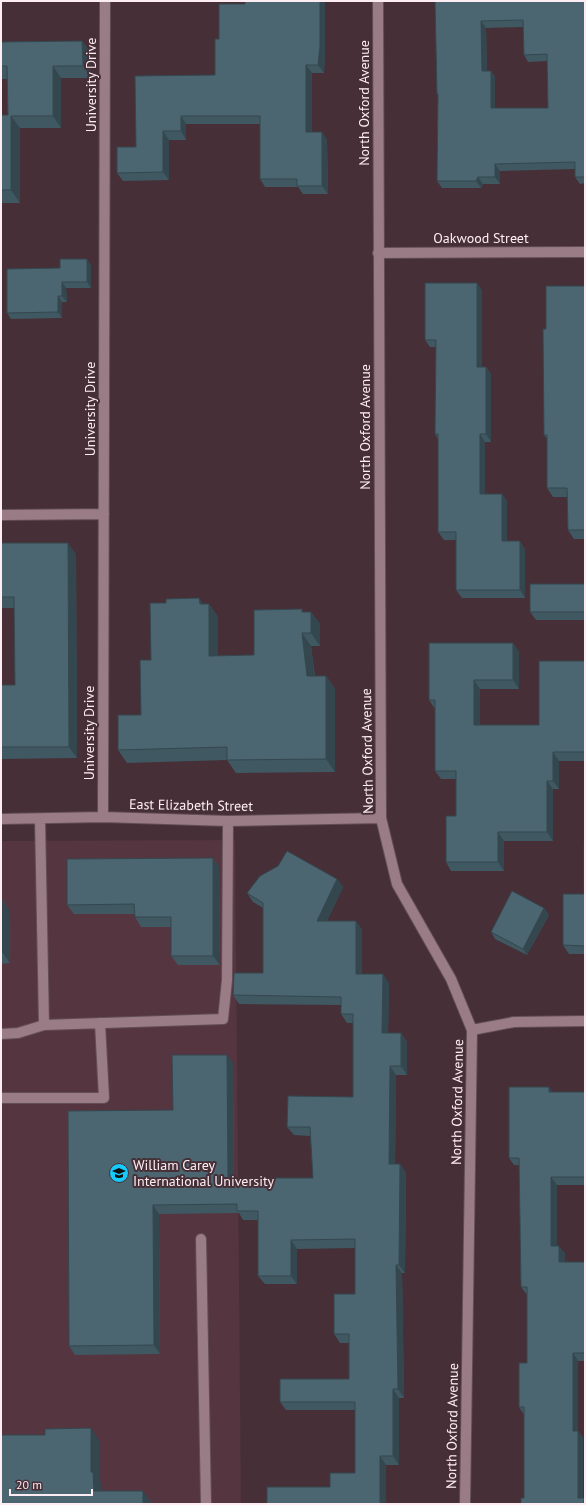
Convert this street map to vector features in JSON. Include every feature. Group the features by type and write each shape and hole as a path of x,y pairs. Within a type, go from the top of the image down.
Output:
{"street":[{"name":"University Drive","path":"103,817 105,1"},
{"name":"North Oxford Avenue","path":"378,1 381,818 397,884 451,979 472,1030 465,1504"},
{"name":"Oakwood Street","path":"378,253 585,252"},
{"path":"1,515 104,514"},
{"name":"East Elizabeth Street","path":"1,819 103,817 228,821 381,818"},
{"path":"40,819 44,1025"},
{"path":"1,1034 18,1033 44,1025 223,1019 227,980 228,821"},
{"path":"472,1030 514,1022 585,1021"},
{"path":"1,1098 104,1098 100,1024"},
{"path":"201,1239 206,1504"}],"shaded area":[{"name":"William Carey International University","path":"235,840 241,1504 1,1504 1,841"}],"building":[{"path":"245,1 320,1 320,46 318,65 306,65 306,132 322,132 322,186 297,186 297,179 260,179 260,116 181,116 181,131 163,131 163,172 117,173 117,147 136,147 135,76 215,75 215,39 219,39 219,4 245,4"},
{"path":"435,1 585,1 585,177 575,177 575,162 495,164 495,177 478,177 476,181 437,181","holes":["523,20 524,55 547,54 548,108 491,108 491,71 482,71 481,21"]},
{"path":"82,41 83,66 53,66 53,116 11,116 11,190 1,190 1,115 8,115 7,66 1,66 1,42"},
{"path":"60,259 87,259 87,282 62,282 62,296 58,296 58,312 7,313 7,269 60,268"},
{"path":"425,283 477,283 477,367 486,367 486,434 480,434 480,494 502,494 502,541 520,541 520,590 456,590 456,532 438,532 438,434 435,434 436,340 425,340"},
{"path":"546,286 585,286 585,530 568,530 567,488 547,488 547,435 544,435 543,329 546,329"},
{"path":"1,543 68,543 69,747 1,747 1,685 15,685 14,597 1,597"},
{"path":"530,584 585,584 585,612 530,612"},
{"path":"199,598 200,604 209,604 209,656 254,655 254,610 302,609 302,612 311,612 311,633 302,633 307,676 326,676 326,759 227,760 227,747 118,750 118,715 141,715 140,660 151,660 150,603 166,603 166,599"},
{"path":"429,643 513,643 513,680 474,680 474,725 539,725 539,661 585,661 585,752 553,752 553,781 547,781 547,832 498,832 498,862 446,862 446,816 456,816 456,771 435,771 435,700 429,700"},
{"path":"584,842 585,946 563,945 563,894 584,894"},
{"path":"287,851 337,879 317,921 356,921 356,974 383,974 382,1033 401,1033 401,1066 390,1066 389,1164 400,1164 399,1265 396,1265 398,1389 393,1389 393,1456 380,1456 380,1504 267,1504 267,1487 330,1487 330,1473 355,1473 355,1402 280,1402 280,1379 349,1379 349,1334 334,1334 334,1294 355,1294 355,1239 291,1240 291,1276 258,1276 258,1211 237,1211 237,1204 153,1205 154,1345 69,1346 68,1111 173,1110 172,1055 227,1055 228,1178 313,1178 310,1127 287,1127 288,1096 353,1097 353,1014 341,1014 341,997 233,995 234,973 263,973 263,903 247,893 260,876 278,866"},
{"path":"213,858 213,956 171,956 171,917 135,917 134,904 67,905 67,859"},
{"path":"512,891 544,908 523,949 491,932"},
{"path":"1,903 2,952 1,952"},
{"path":"509,1087 549,1087 549,1092 585,1092 585,1177 551,1177 551,1246 559,1246 559,1262 585,1262 585,1353 573,1353 573,1431 578,1431 578,1498 584,1498 584,1504 521,1504 521,1498 524,1498 524,1407 519,1407 519,1363 527,1363 527,1287 521,1287 519,1158 509,1158"},
{"path":"91,1428 91,1472 93,1472 94,1491 143,1491 143,1504 1,1504 1,1435 45,1435 45,1429"}],"place":[{"name":"William Carey International University","path":"119,1173"}]}
